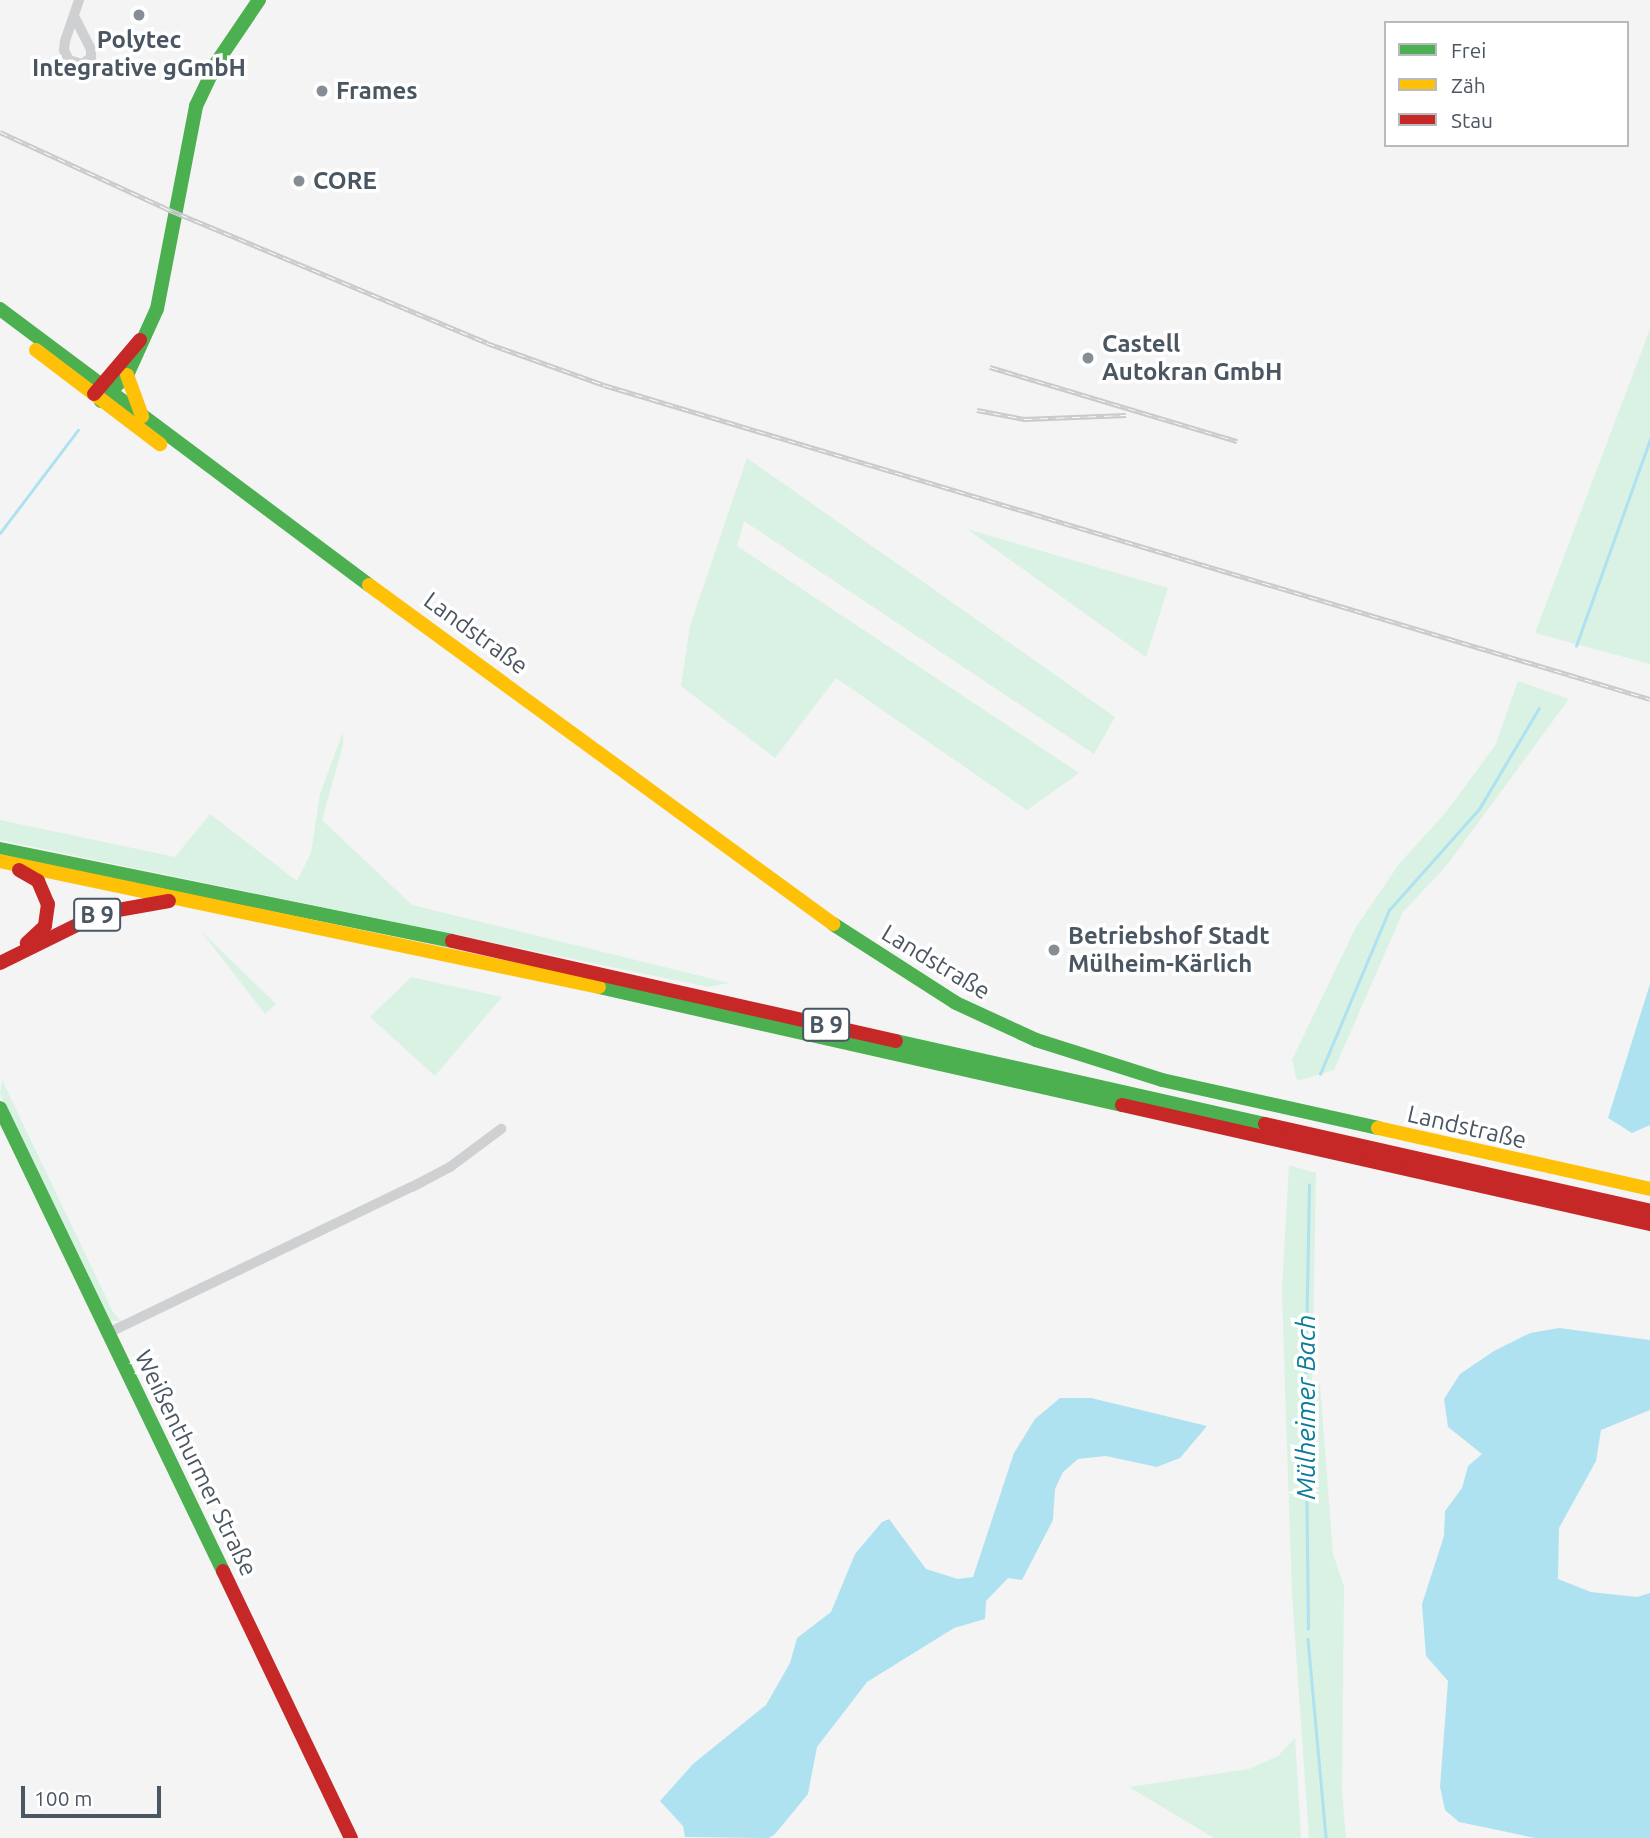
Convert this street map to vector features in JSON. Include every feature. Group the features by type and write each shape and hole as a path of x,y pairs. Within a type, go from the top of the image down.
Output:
{"main road":[{"path":"101,394 127,375 148,331 164,283 196,106 217,62 259,0"},
{"path":"0,309 101,394 239,501 306,542"},
{"path":"0,322 101,394 145,421 306,542"},
{"path":"101,394 148,331"},
{"path":"127,375 131,396 145,421"},
{"name":"Landstraße","path":"306,542 463,650 846,934 994,1023 1093,1061 1162,1080 1650,1189"},
{"name":"B 9","path":"0,849 467,944 1650,1211"},
{"name":"B 9","path":"0,862 327,927 1650,1224"},
{"name":"B 9","path":"0,862 38,881 49,910 45,926 35,938 0,957"},
{"name":"B 9","path":"0,963 114,909 151,902 204,901"},
{"name":"Weißenthurmer Straße","path":"0,1108 351,1838"}],"street":[{"path":"74,16 79,0"},
{"path":"108,1333 412,1187 450,1167 501,1129"}],"green space":[{"path":"1650,329 1650,664 1535,633"},
{"path":"747,458 1115,717 1094,754 744,521 737,546 1079,773 1027,810 836,678 775,758 681,686 690,626"},
{"path":"967,529 1168,588 1146,657"},
{"path":"1518,681 1569,699 1447,865 1403,912 1334,1070 1297,1081 1292,1060 1356,927 1399,864 1447,811 1496,744"},
{"path":"343,732 343,745 322,820 412,905 729,983 708,987 0,840 0,820 175,857 210,814 297,881 311,853 320,794"},
{"path":"200,930 276,1004 265,1014"},
{"path":"411,977 502,997 435,1076 370,1017"},
{"path":"2,1080 113,1312 121,1321 107,1320 0,1094"},
{"path":"1289,1165 1316,1173 1312,1385 1320,1385 1333,1554 1344,1586 1342,1792 1346,1838 1309,1838 1292,1594 1282,1290"},
{"path":"1295,1738 1301,1838 1214,1838 1129,1787 1249,1769 1278,1756"}],"water":[{"path":"1650,984 1650,1125 1632,1133 1608,1118"},
{"path":"1559,1328 1650,1340 1650,1410 1601,1430 1596,1461 1559,1528 1558,1579 1591,1592 1637,1597 1650,1593 1650,1838 1535,1838 1459,1822 1445,1810 1440,1787 1448,1681 1426,1656 1422,1604 1444,1536 1445,1511 1462,1488 1468,1466 1482,1454 1448,1427 1444,1399 1460,1374 1494,1351 1530,1333"},
{"path":"1060,1398 1091,1398 1207,1426 1180,1458 1157,1467 1106,1456 1078,1459 1063,1472 1055,1489 1053,1520 1022,1580 1008,1578 986,1601 985,1619 954,1628 867,1682 817,1747 808,1794 775,1834 769,1838 685,1837 683,1826 660,1801 693,1764 766,1705 790,1663 797,1638 831,1612 855,1554 882,1522 889,1519 926,1569 958,1579 973,1577 1014,1453 1035,1419"}],"waterway":[{"path":"0,533 78,430"},
{"name":"Mülheimer Bach","path":"1576,646 1650,439"},
{"name":"Mülheimer Bach","path":"1320,1074 1389,910 1479,809 1539,708"},
{"name":"Mülheimer Bach","path":"1308,1629 1305,1395 1309,1185"},
{"name":"Mülheimer Bach","path":"1308,1639 1326,1838"}],"railway":[{"path":"0,132 165,208 487,343 604,385 1650,699"},
{"path":"990,367 1237,441"},
{"path":"977,410 1024,419 1126,415"}],"traffic: fast":[{"path":"101,401 127,375 157,309 196,106 217,62 259,0"},
{"path":"0,309 369,585"},
{"path":"0,849 452,941"},
{"path":"833,924 956,1003 1036,1040 1162,1080 1378,1128"},
{"path":"599,987 1122,1105"},
{"path":"896,1041 1265,1124"},
{"path":"0,1108 223,1571"}],"traffic: slow":[{"path":"36,350 160,444"},
{"path":"127,375 142,416"},
{"path":"369,585 833,924"},
{"path":"0,861 599,987"},
{"path":"1378,1128 1650,1189"}],"traffic: jam":[{"path":"94,394 140,340"},
{"path":"19,870 38,881 48,904 45,926 27,943"},
{"path":"0,963 101,913 169,901"},
{"path":"452,941 896,1041"},
{"path":"1122,1105 1650,1224"},
{"path":"1265,1124 1650,1211"},
{"path":"223,1571 351,1838"}],"place":[{"name":"Polytec Integrative gGmbH","path":"139,15"},
{"name":"Frames","path":"322,91"},
{"name":"CORE","path":"299,181"},
{"name":"Castell Autokran GmbH","path":"1088,358"},
{"name":"Betriebshof Stadt Mülheim-Kärlich","path":"1054,950"}]}
